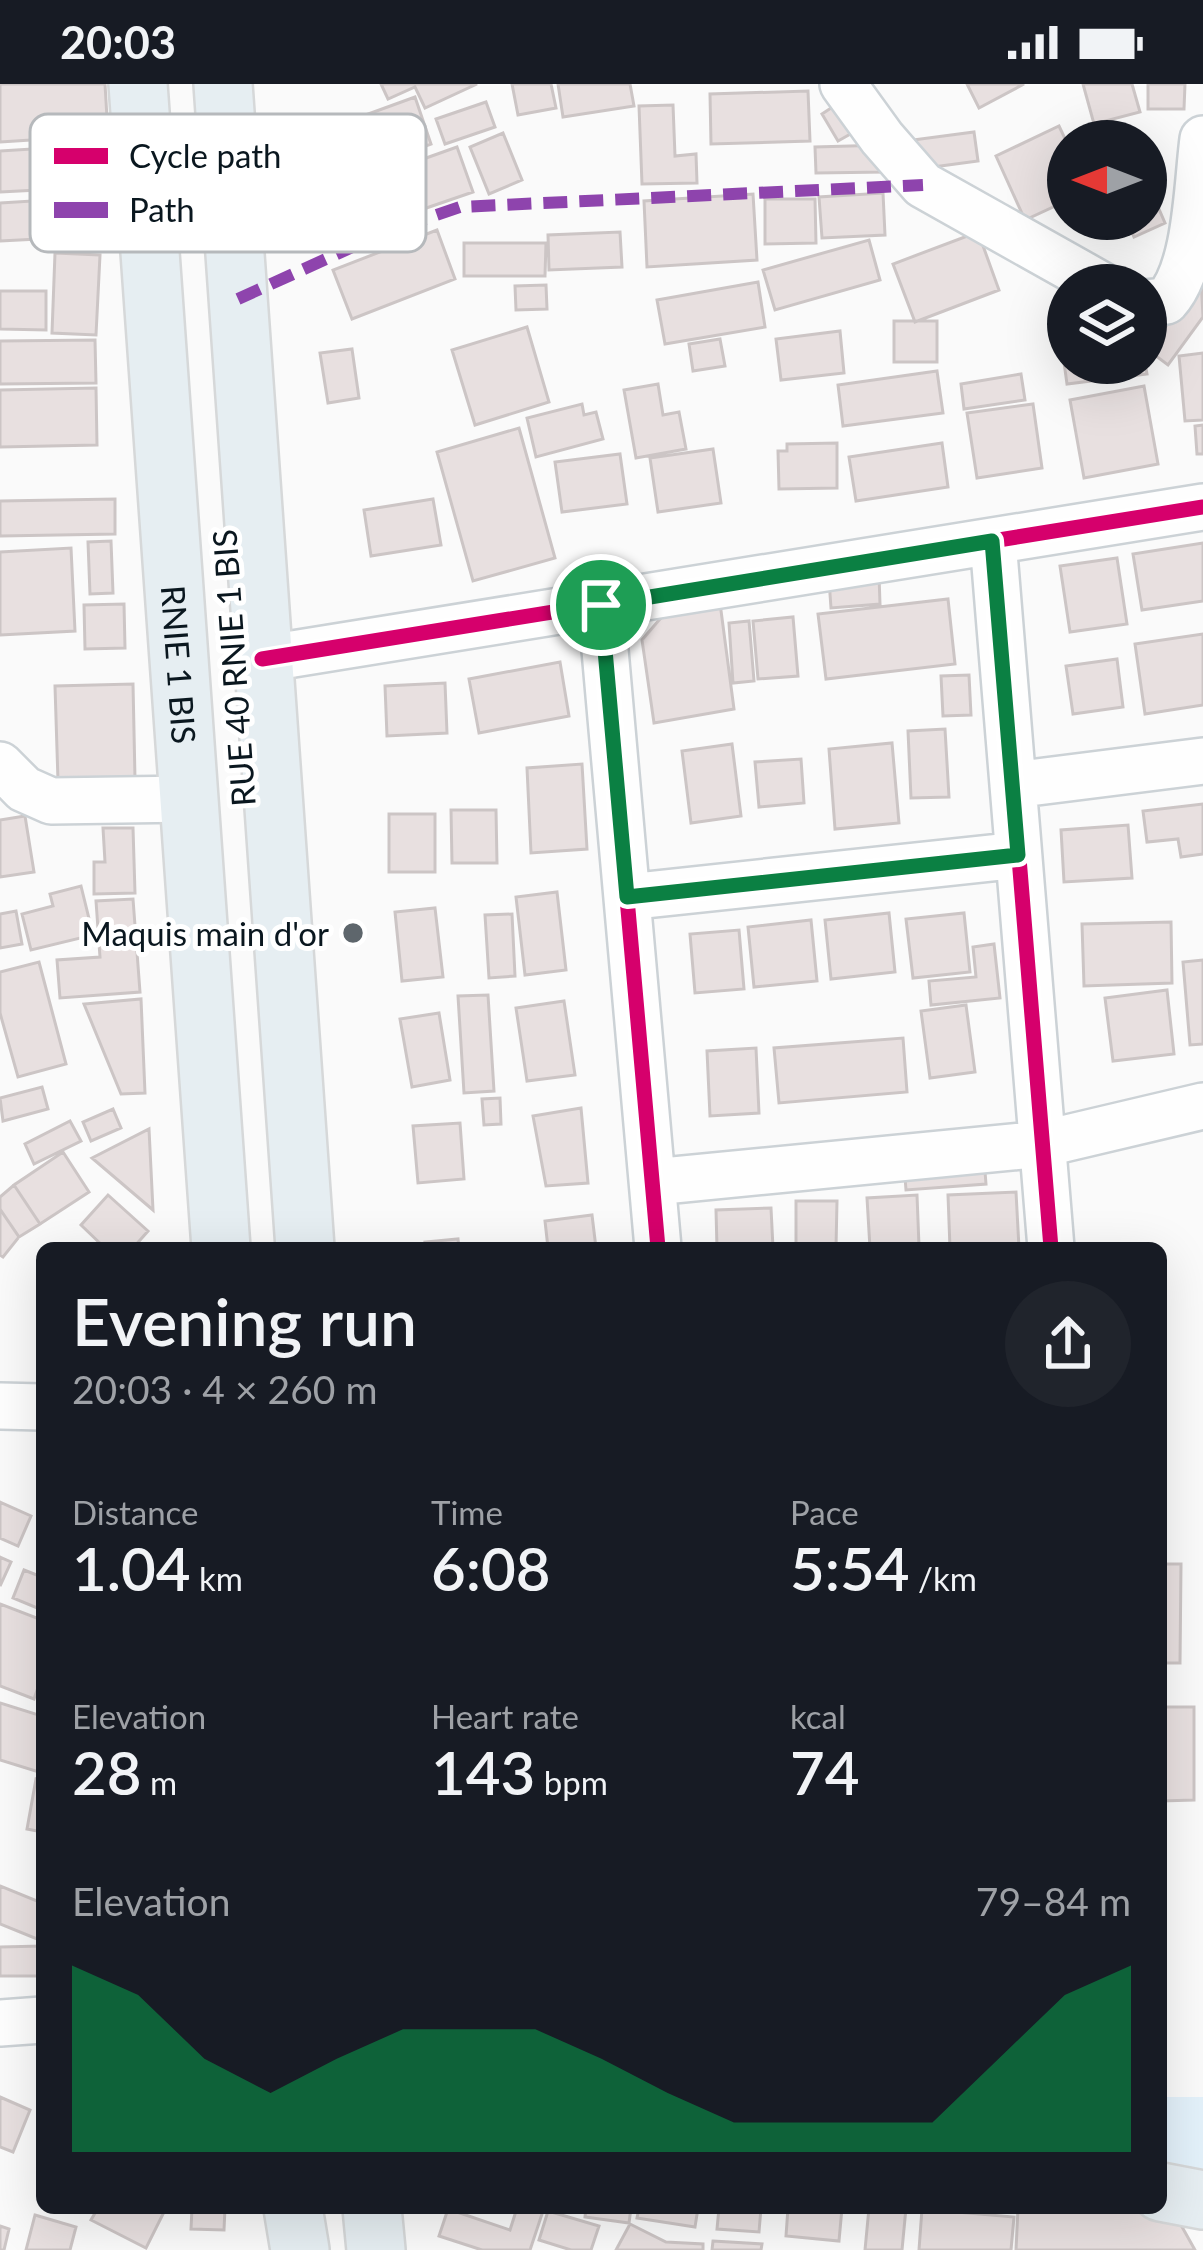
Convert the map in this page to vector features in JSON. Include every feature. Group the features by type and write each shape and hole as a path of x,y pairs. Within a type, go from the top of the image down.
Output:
{"main road":[{"name":"RNIE 1 BIS","path":"138,84 140,114"},
{"name":"RUE 40 RNIE 1 BIS","path":"223,84 225,114"},
{"name":"RNIE 1 BIS","path":"150,252 221,1242"},
{"name":"RUE 40 RNIE 1 BIS","path":"234,252 305,1242"},
{"path":"1167,2193 1203,2200"},
{"path":"293,2214 299,2250"},
{"path":"373,2214 376,2250"}],"street":[{"path":"843,84 923,185 1064,264"},
{"path":"1167,300 1177,290 1187,259 1203,139"},
{"path":"262,659 1203,507"},
{"path":"992,541 1050,1242"},
{"path":"601,605 657,1242"},
{"path":"1013,785 1203,761"},
{"path":"0,766 24,789 51,801 190,799"},
{"path":"627,897 1018,855"},
{"path":"652,1182 1042,1144 1203,1106"},
{"path":"0,1406 36,1407"},
{"path":"0,2023 36,2020"}],"shaded area":[{"path":"1167,2097 1203,2097 1203,2182 1167,2176"}],"building":[{"path":"0,84 105,84 107,114 30,114 30,140 0,142"},
{"path":"381,84 477,84 425,108 415,87 388,99"},
{"path":"512,84 551,84 556,108 518,115"},
{"path":"558,84 630,84 634,106 563,117"},
{"path":"967,84 1024,84 979,108"},
{"path":"1083,84 1132,84 1140,112 1093,120"},
{"path":"1148,84 1185,84 1184,109 1148,109"},
{"path":"808,91 810,141 711,144 710,94"},
{"path":"415,97 421,114 368,114"},
{"path":"486,102 495,127 445,144 436,119"},
{"path":"837,104 854,132 838,141 822,114"},
{"path":"673,105 675,156 696,154 697,183 642,184 639,106"},
{"path":"974,132 978,161 918,169 913,140"},
{"path":"1047,132 1047,210 1025,220 996,156"},
{"path":"503,133 522,180 489,194 470,147"},
{"path":"885,145 885,172 816,173 815,147"},
{"path":"457,147 473,192 426,208 426,158"},
{"path":"30,149 30,190 0,192 0,151"},
{"path":"883,193 885,235 822,238 819,197"},
{"path":"753,194 757,260 647,267 644,201"},
{"path":"765,199 815,199 816,243 765,244"},
{"path":"30,201 30,239 0,241 0,203"},
{"path":"437,230 455,279 352,319 333,270 380,252 426,252 426,234"},
{"path":"620,232 622,267 549,270 548,235"},
{"path":"978,232 999,290 915,322 893,264"},
{"path":"869,240 880,280 775,310 763,270"},
{"path":"464,243 546,243 545,276 464,276"},
{"path":"55,253 100,255 96,335 52,333"},
{"path":"1201,279 1203,317 1168,365 1167,325"},
{"path":"758,282 765,327 665,344 657,300"},
{"path":"546,285 547,309 516,310 515,286"},
{"path":"0,291 46,291 46,330 0,329"},
{"path":"894,321 937,321 937,362 894,362"},
{"path":"527,327 549,402 475,425 452,350"},
{"path":"840,331 844,373 781,380 776,339"},
{"path":"720,339 725,366 693,371 689,344"},
{"path":"95,340 96,383 0,384 0,341"},
{"path":"352,349 359,398 328,403 320,353"},
{"path":"1203,353 1203,420 1185,421 1179,356"},
{"path":"937,371 943,413 843,426 838,385"},
{"path":"1021,374 1025,400 964,409 961,384"},
{"path":"658,384 663,415 679,412 686,449 636,458 624,390"},
{"path":"1144,386 1158,464 1084,478 1070,400"},
{"path":"96,388 97,445 0,447 0,390"},
{"path":"582,404 584,415 596,412 603,439 536,457 527,418"},
{"path":"1033,404 1042,468 977,478 967,413"},
{"path":"1203,425 1203,454 1197,454 1195,426"},
{"path":"519,428 555,558 473,581 437,452"},
{"path":"837,443 837,488 779,489 778,451 787,451 787,444"},
{"path":"942,443 948,487 856,501 849,457"},
{"path":"713,449 721,503 658,512 650,458"},
{"path":"620,454 627,504 562,512 555,462"},
{"path":"115,499 115,534 0,536 0,501"},
{"path":"433,499 441,545 371,556 364,510"},
{"path":"111,541 113,593 90,594 88,542"},
{"path":"1203,543 1203,601 1142,610 1133,554"},
{"path":"71,548 75,631 0,635 0,552"},
{"path":"1117,558 1127,624 1070,632 1060,566"},
{"path":"879,575 880,604 831,608 829,580"},
{"path":"948,599 955,664 826,679 818,614"},
{"path":"720,603 734,709 654,723 642,640 666,612"},
{"path":"124,604 125,648 85,649 84,605"},
{"path":"793,617 798,676 758,679 753,621"},
{"path":"749,621 754,681 733,683 729,623"},
{"path":"1203,634 1203,705 1145,714 1135,644"},
{"path":"1117,659 1123,707 1073,714 1066,666"},
{"path":"560,662 569,716 479,733 469,679"},
{"path":"969,675 971,715 943,716 941,676"},
{"path":"445,683 447,733 387,736 385,686"},
{"path":"133,684 135,779 58,781 55,686"},
{"path":"945,729 949,797 911,798 908,731"},
{"path":"892,743 899,823 835,829 829,749"},
{"path":"732,744 741,816 691,823 682,751"},
{"path":"801,759 804,803 759,807 755,762"},
{"path":"582,764 587,849 531,853 527,768"},
{"path":"1203,804 1203,854 1181,857 1178,839 1147,842 1143,811"},
{"path":"451,810 496,810 497,863 452,863"},
{"path":"389,814 435,814 435,872 389,872"},
{"path":"25,816 34,872 0,877 0,820"},
{"path":"1128,825 1132,878 1064,882 1061,830"},
{"path":"103,828 133,828 135,893 94,894 94,862 105,862"},
{"path":"81,886 93,935 31,950 22,914 53,906 50,894"},
{"path":"557,892 566,970 525,975 516,897"},
{"path":"133,899 140,992 60,998 57,960 100,957 96,901"},
{"path":"435,908 443,977 402,981 395,912"},
{"path":"16,911 22,944 0,948 0,914"},
{"path":"889,913 895,972 831,979 825,920"},
{"path":"964,913 970,972 913,978 906,919"},
{"path":"512,914 515,976 489,978 485,915"},
{"path":"811,920 817,981 754,987 748,927"},
{"path":"1171,922 1172,983 1084,986 1082,924"},
{"path":"739,930 744,989 695,993 690,934"},
{"path":"994,944 1000,998 931,1005 929,981 976,977 973,947"},
{"path":"1203,960 1203,1044 1190,1045 1183,962"},
{"path":"39,962 66,1064 18,1077 0,1013 0,972"},
{"path":"1167,990 1174,1054 1113,1061 1105,998"},
{"path":"488,995 494,1091 464,1093 458,996"},
{"path":"141,999 145,1093 121,1094 84,1004"},
{"path":"564,1001 575,1075 527,1081 516,1008"},
{"path":"966,1005 975,1072 930,1078 921,1011"},
{"path":"439,1013 450,1080 412,1087 400,1019"},
{"path":"903,1038 907,1092 779,1103 774,1048"},
{"path":"756,1048 759,1113 710,1116 707,1051"},
{"path":"42,1087 48,1109 3,1121 0,1098"},
{"path":"500,1098 501,1124 484,1125 482,1099"},
{"path":"581,1108 588,1183 546,1186 533,1116"},
{"path":"113,1109 121,1128 91,1141 83,1122"},
{"path":"70,1121 81,1141 34,1164 25,1144"},
{"path":"460,1123 464,1179 418,1183 413,1126"},
{"path":"149,1129 153,1210 92,1158"},
{"path":"63,1152 89,1192 40,1224 14,1185"},
{"path":"984,1159 986,1184 906,1190 904,1165"},
{"path":"14,1185 40,1224 19,1237 0,1209 0,1197"},
{"path":"1016,1192 1019,1242 950,1242 948,1195"},
{"path":"108,1195 148,1231 138,1242 99,1242 81,1225"},
{"path":"917,1195 919,1242 870,1242 867,1198"},
{"path":"796,1201 837,1201 836,1242 796,1242"},
{"path":"771,1208 773,1242 717,1242 716,1210"},
{"path":"0,1209 19,1237 3,1257 0,1255"},
{"path":"592,1215 595,1242 547,1242 545,1221"},
{"path":"0,1502 31,1516 18,1546 0,1538"},
{"path":"0,1557 11,1562 0,1586"},
{"path":"1167,1564 1181,1564 1180,1663 1167,1663"},
{"path":"24,1570 36,1575 36,1608 13,1598"},
{"path":"0,1604 36,1618 36,1693 34,1699 0,1686"},
{"path":"0,1703 36,1714 36,1771 0,1760"},
{"path":"1167,1707 1194,1707 1194,1800 1167,1801"},
{"path":"36,1779 36,1831 27,1829"},
{"path":"0,1886 36,1901 36,1939 0,1924"},
{"path":"36,1946 36,1976 0,1976 0,1947"},
{"path":"0,2097 30,2110 13,2152 0,2147"},
{"path":"1167,2209 1172,2209 1195,2250 1016,2250 1018,2214 1167,2214"},
{"path":"94,2214 163,2214 146,2248 91,2220"},
{"path":"192,2214 225,2214 224,2230 191,2229"},
{"path":"446,2214 463,2214 510,2230 515,2214 542,2214 530,2250 482,2250 439,2236"},
{"path":"547,2214 599,2226 591,2250 571,2250 539,2240"},
{"path":"585,2214 630,2214 629,2223"},
{"path":"638,2214 697,2214 695,2227 637,2218"},
{"path":"718,2214 760,2214 759,2232 717,2229"},
{"path":"788,2214 841,2214 839,2241 786,2236"},
{"path":"868,2214 905,2214 902,2250 865,2250"},
{"path":"922,2214 1014,2217 1011,2250 919,2250"},
{"path":"35,2215 76,2227 70,2250 26,2250"},
{"path":"630,2224 666,2242 703,2244 703,2250 616,2250"},
{"path":"0,2226 9,2229 4,2250 0,2250"},
{"path":"713,2241 762,2244 761,2250 712,2250"}],"marked path":[{"path":"426,219 460,207 923,185"},
{"path":"238,299 341,252"}],"cycle path":[{"path":"262,659 1203,507"},
{"path":"993,541 1051,1242"},
{"path":"601,605 657,1242"}],"place":[{"name":"Maquis main d'or","path":"353,933"}],"route":[{"path":"992,541 1018,855 627,897 601,605 992,541"}]}
